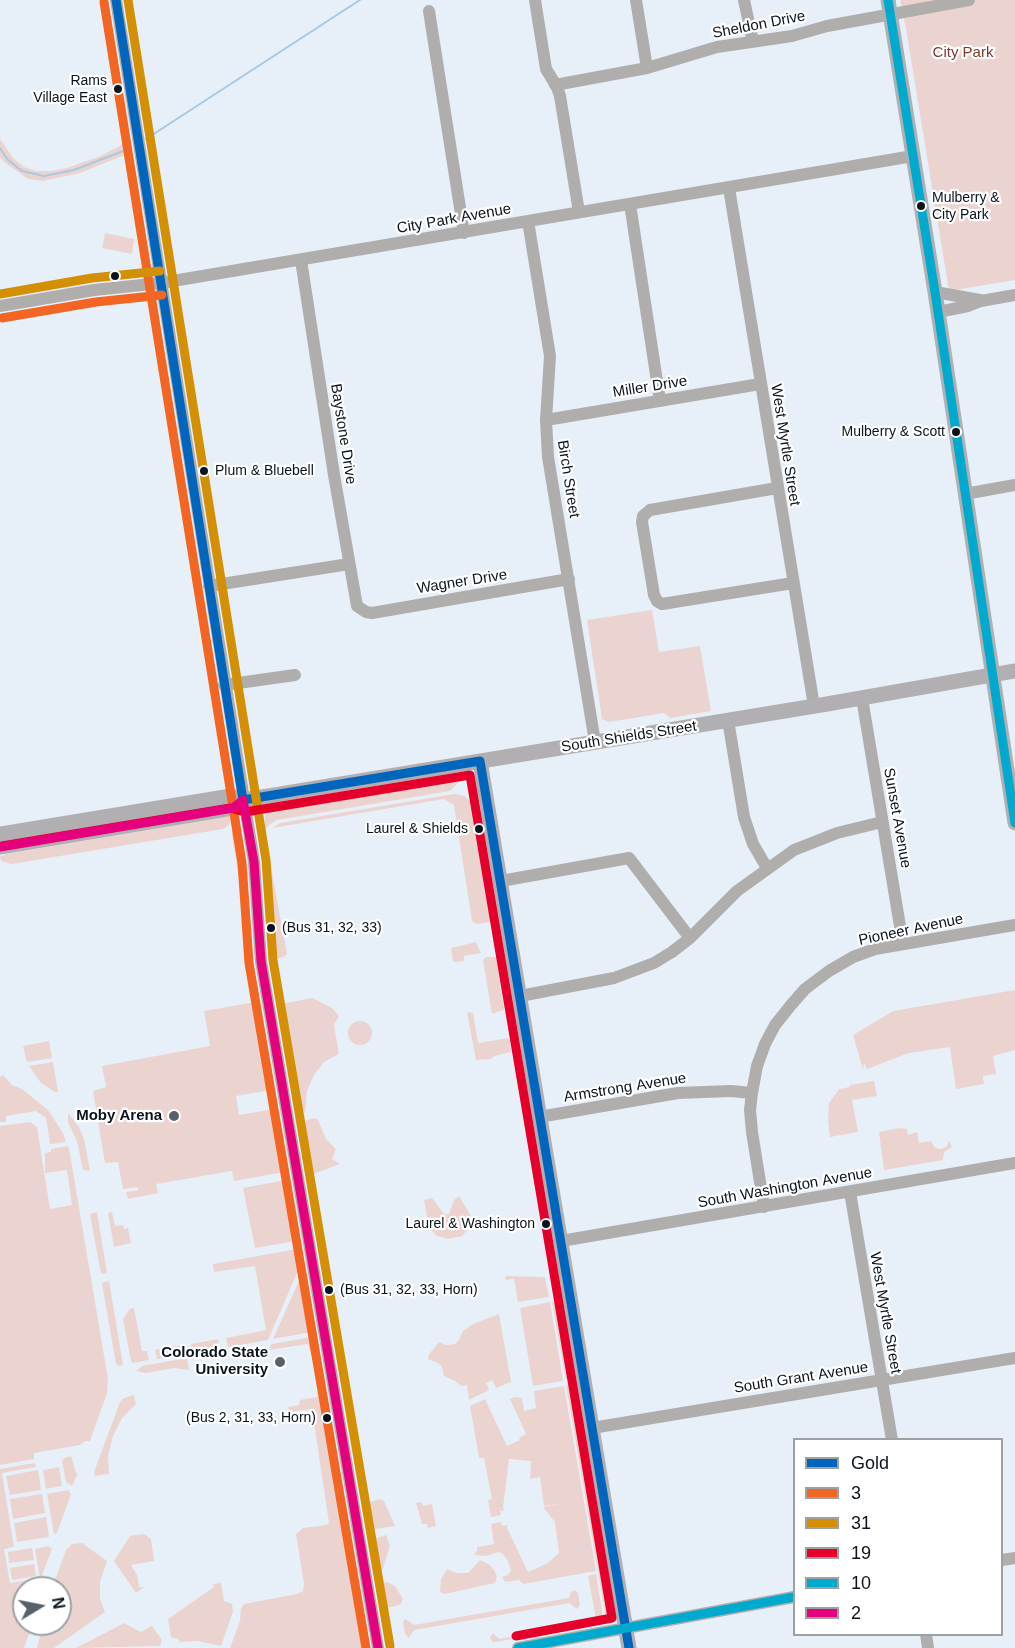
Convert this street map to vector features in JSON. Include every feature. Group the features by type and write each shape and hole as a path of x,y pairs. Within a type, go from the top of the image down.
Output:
{"main road":[{"path":"889,8 935,292 1015,824"},
{"name":"South Shields Street","path":"0,834 231,796 243,800 1015,671"},
{"path":"480,761 629,1648"},
{"name":"South Shields Street","path":"0,848 234,808 243,800"}],"street":[{"path":"116,0 254,862 261,961 378,1648"},
{"path":"535,0 546,69 560,96 579,212"},
{"path":"636,0 647,68"},
{"path":"744,0 753,42"},
{"name":"Sheldon Drive","path":"555,85 647,68 717,48 792,36 889,8 969,0"},
{"path":"429,11 464,233"},
{"name":"City Park Avenue","path":"0,306 94,290 161,284 913,156"},
{"name":"West Myrtle Street","path":"729,188 814,706"},
{"path":"630,204 660,401"},
{"name":"Birch Street","path":"528,221 550,349 546,420 548,458 595,742"},
{"name":"Baystone Drive","path":"301,260 355,600 362,610"},
{"path":"935,292 981,301"},
{"path":"938,312 1015,295"},
{"name":"Miller Drive","path":"546,420 760,384"},
{"path":"965,494 1015,485"},
{"path":"777,488 647,511 642,522 648,561 654,595 662,604 793,583"},
{"path":"209,586 349,564"},
{"name":"Wagner Drive","path":"362,610 372,613 569,579"},
{"path":"224,685 295,675"},
{"name":"Sunset Avenue","path":"862,698 903,944"},
{"path":"728,720 744,817 753,844 767,868"},
{"path":"520,996 614,978 636,970 672,952 690,938 737,891 794,850 845,830 882,822"},
{"path":"501,881 629,858 690,938"},
{"name":"Pioneer Avenue","path":"764,1207 750,1110 757,1066 775,1025 805,989 830,970 853,957 875,949 1015,925"},
{"name":"Armstrong Avenue","path":"539,1117 678,1093 731,1091 752,1093"},
{"name":"South Washington Avenue","path":"561,1241 1015,1163"},
{"name":"West Myrtle Street","path":"850,1192 892,1438"},
{"name":"South Grant Avenue","path":"592,1428 1015,1358"},
{"path":"518,1648 793,1596"}],"green space":[{"name":"City Park","path":"900,0 1015,0 1015,280 949,291"},
{"path":"0,139 14,159 24,167 36,171 67,168 98,157 128,142 132,152 80,173 43,181 28,179 4,162 0,157"},
{"path":"105,233 134,239 132,254 102,248"},
{"path":"652,610 659,652 700,646 711,711 670,718 664,713 609,722 602,719 587,620"},
{"path":"462,779 450,791 277,820 265,830 265,816 269,811"},
{"path":"454,794 465,796 470,802 473,832 491,922 477,924 472,921 454,805 444,799 272,828 280,823"},
{"path":"229,816 231,820 229,825 223,829 12,864 1,861 0,857 6,854"},
{"path":"239,822 246,870 249,929 247,930 232,836 233,825"},
{"path":"268,850 287,954 274,959 271,955 268,917"},
{"path":"476,942 481,953 464,956 464,961 453,962 451,948"},
{"path":"486,957 496,957 504,1010 492,1014 483,960"},
{"path":"1015,990 1015,1050 993,1056 996,1074 983,1076 984,1084 956,1089 950,1047 909,1053 867,1069 864,1063 863,1070 853,1035 893,1011"},
{"path":"313,998 332,1008 339,1016 334,1025 339,1054 324,1062 314,1075 307,1091 305,1113 297,1106 280,1004"},
{"name":"Moby Arena","path":"256,1002 271,1090 236,1096 239,1115 274,1109 284,1172 234,1181 232,1171 156,1184 158,1193 128,1199 126,1192 138,1190 138,1187 123,1189 118,1162 105,1163 93,1091 106,1087 102,1066 210,1046 204,1011"},
{"path":"467,1012 473,1013 478,1043 509,1038 511,1052 494,1056 491,1059 476,1060"},
{"path":"360,1021 369,1024 372,1033 369,1042 360,1045 351,1042 348,1033 351,1024"},
{"path":"49,1041 52,1058 27,1062 23,1046"},
{"path":"53,1062 58,1092 41,1083 29,1066"},
{"path":"3,1075 12,1085 22,1089 48,1110 66,1142 50,1144 46,1118 36,1111 6,1116 6,1122 0,1122 0,1077"},
{"path":"874,1081 877,1096 852,1100 858,1132 830,1137 829,1103 839,1089"},
{"path":"68,1113 79,1127 84,1139 90,1171 83,1170 77,1141 68,1122"},
{"path":"315,1118 326,1139 336,1149 332,1159 340,1164 308,1176 301,1128 307,1120"},
{"path":"30,1122 37,1127 50,1209 72,1205 67,1170 45,1173 45,1153 51,1152 51,1149 67,1146 69,1148 108,1379 107,1393 90,1441 85,1441 80,1445 34,1453 34,1459 0,1465 0,1126"},
{"path":"899,1128 907,1129 908,1135 917,1132 919,1143 931,1141 935,1148 941,1149 946,1147 949,1141 952,1147 944,1152 943,1160 884,1170 879,1132"},
{"path":"286,1180 296,1241 255,1248 243,1188"},
{"path":"459,1196 471,1216 469,1228 462,1236 449,1239 437,1236 429,1228 424,1200 432,1198 445,1215 449,1214 454,1200"},
{"path":"97,1212 107,1273 101,1274 90,1214"},
{"path":"112,1212 115,1226 123,1225 124,1229 128,1228 131,1243 114,1247 108,1213"},
{"path":"297,1249 300,1266 268,1340 228,1347 226,1338 266,1330 255,1266 214,1272 213,1264"},
{"path":"302,1274 312,1332 273,1339"},
{"path":"506,1276 545,1277 549,1297 518,1302 514,1279 505,1280"},
{"path":"109,1281 123,1365 118,1366 102,1283"},
{"path":"550,1302 563,1381 533,1386 520,1308"},
{"path":"552,1302 556,1302 557,1305 569,1378 566,1380"},
{"path":"134,1308 142,1351 147,1351 149,1360 133,1363 123,1319 130,1309"},
{"path":"499,1314 511,1382 496,1388 492,1380 486,1383 489,1390 469,1400 467,1385 461,1386 444,1376 442,1367 428,1359 429,1354 439,1342 446,1345 455,1344 463,1331 473,1324"},
{"path":"312,1337 316,1357 311,1355 308,1344 269,1350 271,1344"},
{"path":"218,1339 219,1348 192,1353 191,1344"},
{"path":"182,1345 184,1355 157,1359 155,1350"},
{"path":"187,1358 189,1370 174,1368 146,1373 136,1371 142,1366"},
{"path":"566,1385 572,1389 610,1615 606,1618"},
{"path":"564,1386 596,1571 523,1584 519,1580 505,1582 502,1577 508,1575 511,1570 503,1554 499,1552 486,1556 474,1555 477,1547 494,1544 491,1524 501,1522 502,1526 508,1525 507,1528 528,1572 548,1563 559,1553 555,1522 543,1507 558,1504 544,1506 540,1477 530,1479 531,1461 509,1459 503,1508 505,1510 500,1511 501,1515 491,1517 488,1500 492,1499 484,1458 479,1458 470,1406 485,1399 507,1446 520,1440 519,1438 526,1434 510,1399 522,1398 524,1411 536,1408 534,1391"},
{"path":"134,1395 136,1404 122,1418 113,1436 108,1456 109,1474 95,1476 94,1472 120,1402"},
{"path":"322,1396 365,1648 230,1648 244,1604 303,1591 304,1584 296,1534 303,1528 329,1523 312,1409 289,1412 288,1407 299,1405 300,1400"},
{"path":"71,1456 76,1473 78,1473 72,1486 66,1482 62,1461"},
{"path":"35,1463 36,1467 2,1473 14,1547 4,1549 10,1583 12,1583 12,1636 28,1636 24,1648 0,1648 0,1469"},
{"path":"59,1467 62,1486 46,1489 43,1470"},
{"path":"38,1470 41,1490 10,1495 6,1476"},
{"path":"68,1490 71,1494 57,1533 54,1534 47,1494"},
{"path":"42,1494 45,1513 13,1519 10,1499"},
{"path":"363,1497 370,1502 380,1499 384,1501 395,1526 369,1530"},
{"path":"422,1502 423,1506 432,1504 436,1526 428,1528 427,1524 422,1524 416,1503"},
{"path":"46,1517 49,1537 17,1542 14,1523"},
{"path":"144,1534 151,1539 154,1561 131,1565 137,1575 139,1587 144,1587 136,1593 114,1561 130,1536"},
{"path":"386,1535 390,1546 380,1578 377,1579 371,1540"},
{"path":"82,1543 107,1561 100,1582 100,1599 105,1612 72,1635 72,1576 56,1576 66,1550 72,1544"},
{"path":"48,1546 52,1549 42,1576 40,1576 35,1549"},
{"path":"32,1548 34,1560 9,1563 8,1552"},
{"path":"480,1560 494,1570 497,1576 495,1583 444,1594 440,1592 441,1579 447,1569 456,1573 468,1573"},
{"path":"34,1564 36,1576 12,1576 12,1580 10,1568"},
{"path":"596,1574 604,1623 597,1624 588,1576"},
{"path":"387,1582 395,1586 403,1599 401,1604 384,1607 380,1603 379,1583"},
{"path":"221,1583 224,1601 232,1604 233,1612 221,1646 197,1641 180,1642 171,1637 168,1619 214,1587 213,1584"},
{"path":"575,1590 578,1593 580,1605 577,1609 569,1603 414,1630 409,1638 405,1634 403,1622 405,1619 414,1625 569,1598 571,1592"},
{"path":"592,1622 594,1625 495,1642 490,1638 493,1633 499,1639"},
{"path":"124,1623 141,1632 152,1626 162,1640 160,1646 76,1648"},
{"path":"40,1636 71,1636 54,1648 37,1648"}],"waterway":[{"path":"146,139 360,0"},
{"path":"0,148 7,159 22,171 44,176 74,170 131,148"}],"transit line":[{"name":"Gold","path":"116,0 243,800"},
{"name":"31","path":"128,0 266,860 273,960 390,1646"},
{"name":"10","path":"888,0 935,292 1015,823"},
{"name":"3","path":"104,2 242,863 249,963 366,1648"},
{"name":"31","path":"0,294 92,278 160,271"},
{"name":"3","path":"2,318 96,302 162,295"},
{"name":"Gold","path":"480,761 629,1648"},
{"name":"Gold","path":"243,800 480,761"},
{"name":"19","path":"2,846 230,808 245,812 470,775 612,1618 516,1636"},
{"name":"2","path":"243,800 254,862 261,961 378,1648"},
{"name":"2","path":"0,847 233,808 243,800"},
{"name":"10","path":"518,1648 793,1597"}],"place":[{"name":"Rams Village East","path":"118,89"},
{"name":"Mulberry & City Park","path":"921,206"},
{"name":"Mulberry & Scott","path":"956,432"},
{"name":"Plum & Bluebell","path":"204,471"},
{"name":"Laurel & Shields","path":"479,829"},
{"name":"(Bus 31, 32, 33)","path":"271,928"},
{"name":"Moby Arena","path":"174,1116"},
{"name":"Laurel & Washington","path":"546,1224"},
{"name":"(Bus 31, 32, 33, Horn)","path":"329,1290"},
{"name":"Colorado State University","path":"280,1362"},
{"name":"(Bus 2, 31, 33, Horn)","path":"327,1418"}]}
